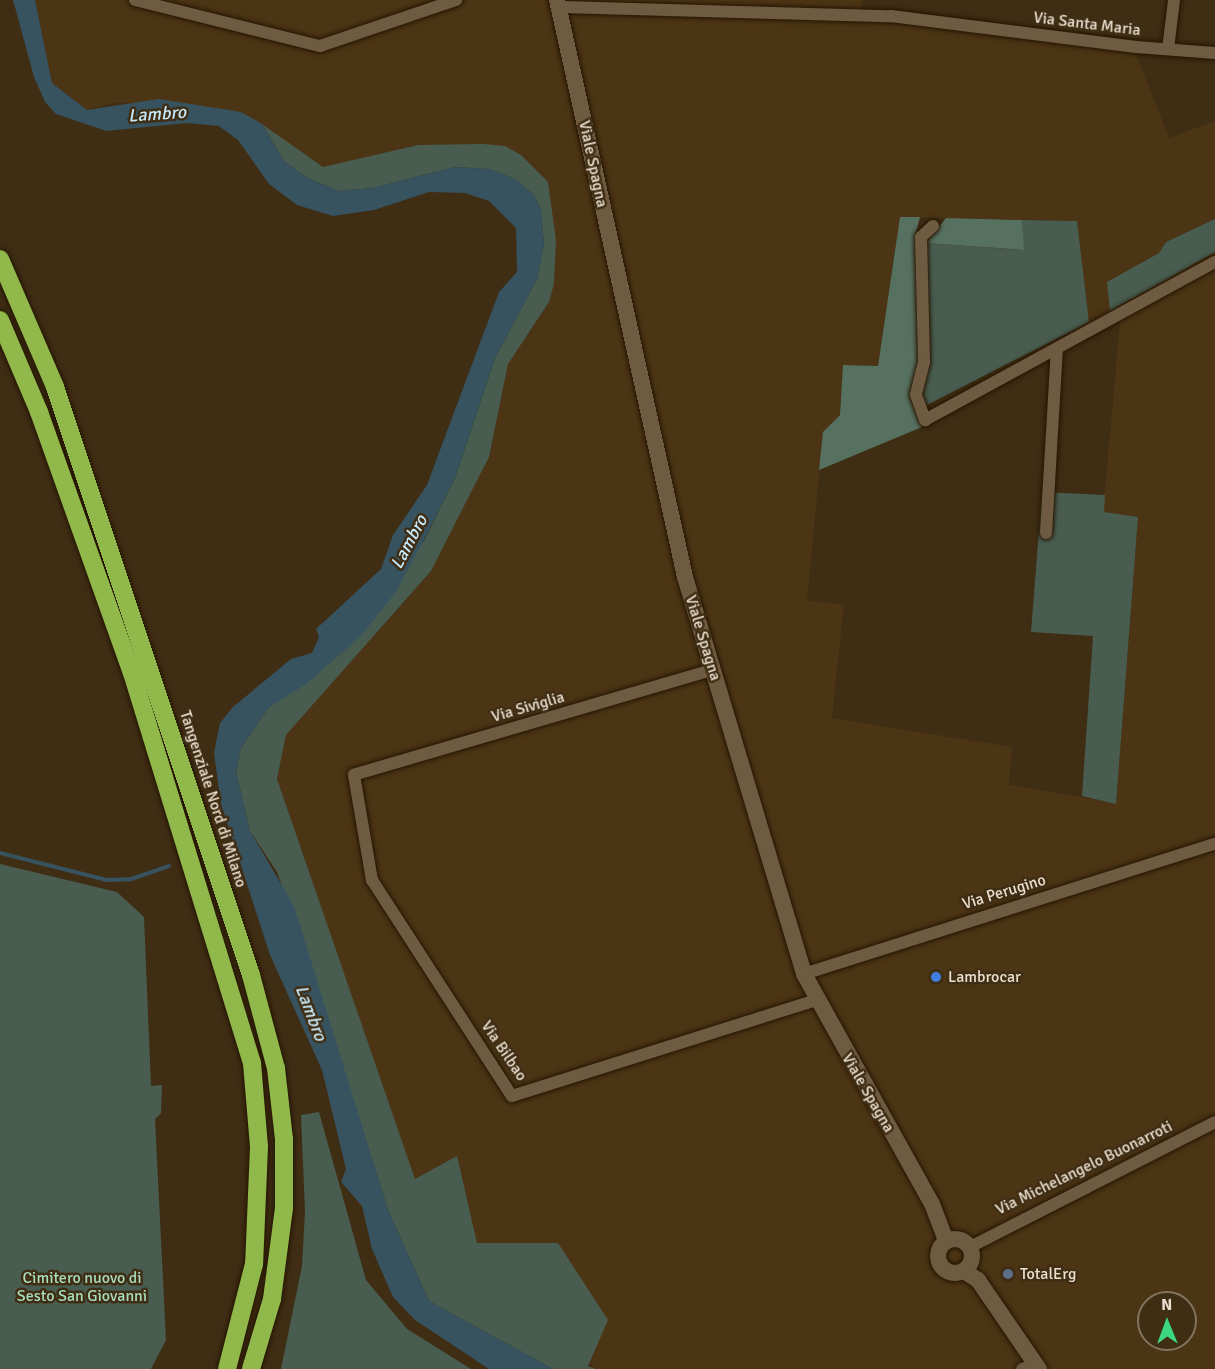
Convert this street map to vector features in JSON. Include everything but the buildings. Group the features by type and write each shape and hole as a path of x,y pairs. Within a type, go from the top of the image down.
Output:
{"highway":[{"name":"Tangenziale Nord di Milano","path":"0,259 55,387 269,1038 284,1139 284,1208 272,1299 251,1369"},
{"path":"0,320 39,412 132,673 252,1063 259,1147 254,1264 227,1369"}],"street":[{"path":"135,0 320,46 456,0"},
{"path":"1168,49 1174,0"},
{"name":"Via Santa Maria","path":"558,4 777,5 900,16 1215,53"},
{"name":"Viale Spagna","path":"558,4 685,577 804,974 816,1000 932,1204 946,1241 939,1250 940,1265 949,1272 964,1270 978,1280 1032,1367"},
{"path":"933,226 921,237 924,362 916,395 925,420 1215,262"},
{"path":"1046,532 1057,350"},
{"name":"Via Siviglia","path":"354,775 712,670"},
{"name":"Via Bilbao","path":"354,775 372,880 512,1096 816,1000"},
{"name":"Via Perugino","path":"804,974 1215,843"},
{"name":"Via Michelangelo Buonarroti","path":"970,1247 1215,1122"},
{"path":"946,1241 956,1239 970,1247 971,1263 964,1270"}],"shaded area":[{"path":"35,0 862,0 861,17 1135,52 1169,138 1215,121 1215,219 1166,242 1159,253 1107,282 1111,311 1215,252 1215,1369 596,1369 415,1180 277,779 286,735 431,571 489,457 508,364 549,302 554,284 556,241 548,182 505,146 418,145 323,167 241,112 118,102 87,110 52,83","holes":["900,217 1077,221 1091,337 1120,321 1103,512 1138,517 1116,803 1009,785 1012,747 832,718 844,604 807,601 823,433 840,415 843,365 878,366"]}],"green space":[{"path":"262,124 323,167 418,145 483,144 505,146 521,155 548,182 556,240 554,284 549,302 508,364 489,457 431,571 286,735 277,779 415,1179 457,1156 477,1243 558,1243 608,1320 588,1366 596,1369 553,1369 429,1301 388,1210 314,975 277,872 250,831 236,772 241,748 269,707 325,665 424,541 455,478 495,358 537,279 544,245 541,210 534,195 515,179 489,169 455,167 373,188 339,191 307,178 284,161"},
{"path":"900,217 920,217 915,236 918,363 909,396 922,427 819,470 823,432 840,415 843,365 878,366"},
{"path":"946,218 1022,220 1024,250 926,243"},
{"path":"1215,219 1215,252 1110,311 1107,282 1159,253 1166,242"},
{"path":"1022,220 1077,221 1089,322 925,406 922,398 930,360 926,243 1023,250"},
{"path":"1042,492 1105,495 1104,512 1138,517 1116,804 1082,796 1093,636 1031,632"},
{"name":"Cimitero nuovo di Sesto San Giovanni","path":"0,864 117,892 144,917 151,1086 162,1085 161,1113 155,1119 166,1340 151,1369 0,1369"},
{"path":"319,1112 366,1280 407,1329 471,1369 281,1369 302,1266 305,1211 301,1115"}],"water":[{"name":"Lambro","path":"13,0 35,0 52,83 87,110 159,99 241,112 262,124 284,161 307,178 339,191 373,188 455,167 489,169 515,179 534,195 541,210 544,245 537,279 495,358 455,478 396,592 360,637 306,684 269,707 241,748 236,772 250,831 294,906 388,1210 429,1301 553,1369 489,1369 415,1320 393,1297 372,1249 362,1206 341,1182 346,1169 322,1070 270,955 221,804 214,753 220,723 233,707 291,659 312,653 319,637 316,629 381,569 393,535 427,485 499,292 517,272 516,228 489,201 465,193 429,192 374,210 333,216 297,205 269,184 238,140 219,126 187,123 106,131 56,114 45,102 34,77"}],"waterway":[{"path":"0,853 107,880 131,879 169,866"}],"place":[{"name":"Lambrocar","path":"936,977"},
{"name":"TotalErg","path":"1008,1274"}]}
